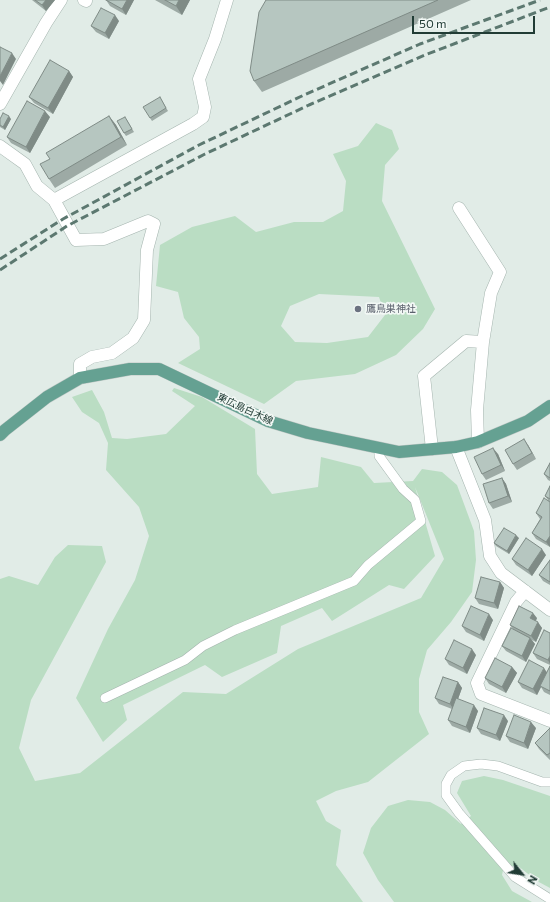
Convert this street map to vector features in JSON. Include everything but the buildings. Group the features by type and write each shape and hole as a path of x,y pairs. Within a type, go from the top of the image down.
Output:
{"main road":[{"name":"東広島白木線","path":"0,436 4,430 47,396 80,378 130,369 160,369 268,421 308,433 399,452 456,447 478,442 528,421 550,406"}],"street":[{"path":"0,104 46,23 61,0"},
{"path":"54,200 193,124 202,117 205,107 199,79 215,39 227,0"},
{"path":"0,146 25,164 37,186 54,200 76,240 104,239 148,221 154,224 147,250 144,320 133,338 112,353 92,357 80,364 80,378"},
{"path":"459,208 500,272 491,293 483,342 476,410 478,442"},
{"path":"432,450 424,376 466,341 483,342"},
{"path":"456,447 485,520 490,556 501,573 550,610"},
{"path":"524,591 516,602 477,683 481,694 550,721"}],"lane":[{"path":"105,698 185,660 203,646 235,630 354,581 368,565 421,521 415,500 403,489 379,456 379,448"},
{"path":"550,782 542,782 498,766 481,764 464,766 451,775 446,784 446,795 459,813 515,877 550,899"}],"green space":[{"path":"376,123 392,130 399,149 385,165 382,201 435,309 423,329 396,355 355,374 296,381 264,404 178,363 200,349 199,337 184,318 178,292 156,286 160,245 192,227 235,216 256,232 294,222 323,222 343,211 346,181 333,154 358,146","holes":["319,294 379,297 385,315 368,337 327,343 295,342 281,326 290,306"]},
{"path":"174,388 202,397 255,429 257,474 272,494 318,487 321,457 361,467 374,483 413,481 422,469 442,472 457,485 474,531 476,560 472,592 451,622 427,650 419,679 419,712 429,734 368,782 336,791 316,801 326,821 341,830 336,865 363,902 0,902 0,579 9,576 38,585 55,557 68,545 102,546 106,562 31,700 19,748 35,781 80,773 183,692 226,694 298,649 421,598 444,559 415,487 435,556 404,589 389,585 332,621 322,608 281,626 277,653 222,677 205,665 123,705 127,720 103,742 76,698 108,629 135,580 149,536 139,507 106,470 108,443 99,423 82,412 72,397 92,390 104,412 112,438 127,439 166,434 195,406 172,391"},
{"path":"484,776 503,780 550,796 550,888 537,881 518,866 504,866 502,875 512,891 532,902 394,902 378,880 363,853 371,828 388,806 408,800 430,802 445,810 461,824 471,816 457,793 462,781"}],"railway":[{"path":"0,259 63,219 199,145 304,95 420,44 540,0"},
{"path":"0,270 67,226 205,154 309,105 425,55 550,7"}],"place":[{"name":"鷹鳥巣神社","path":"358,309"}]}
